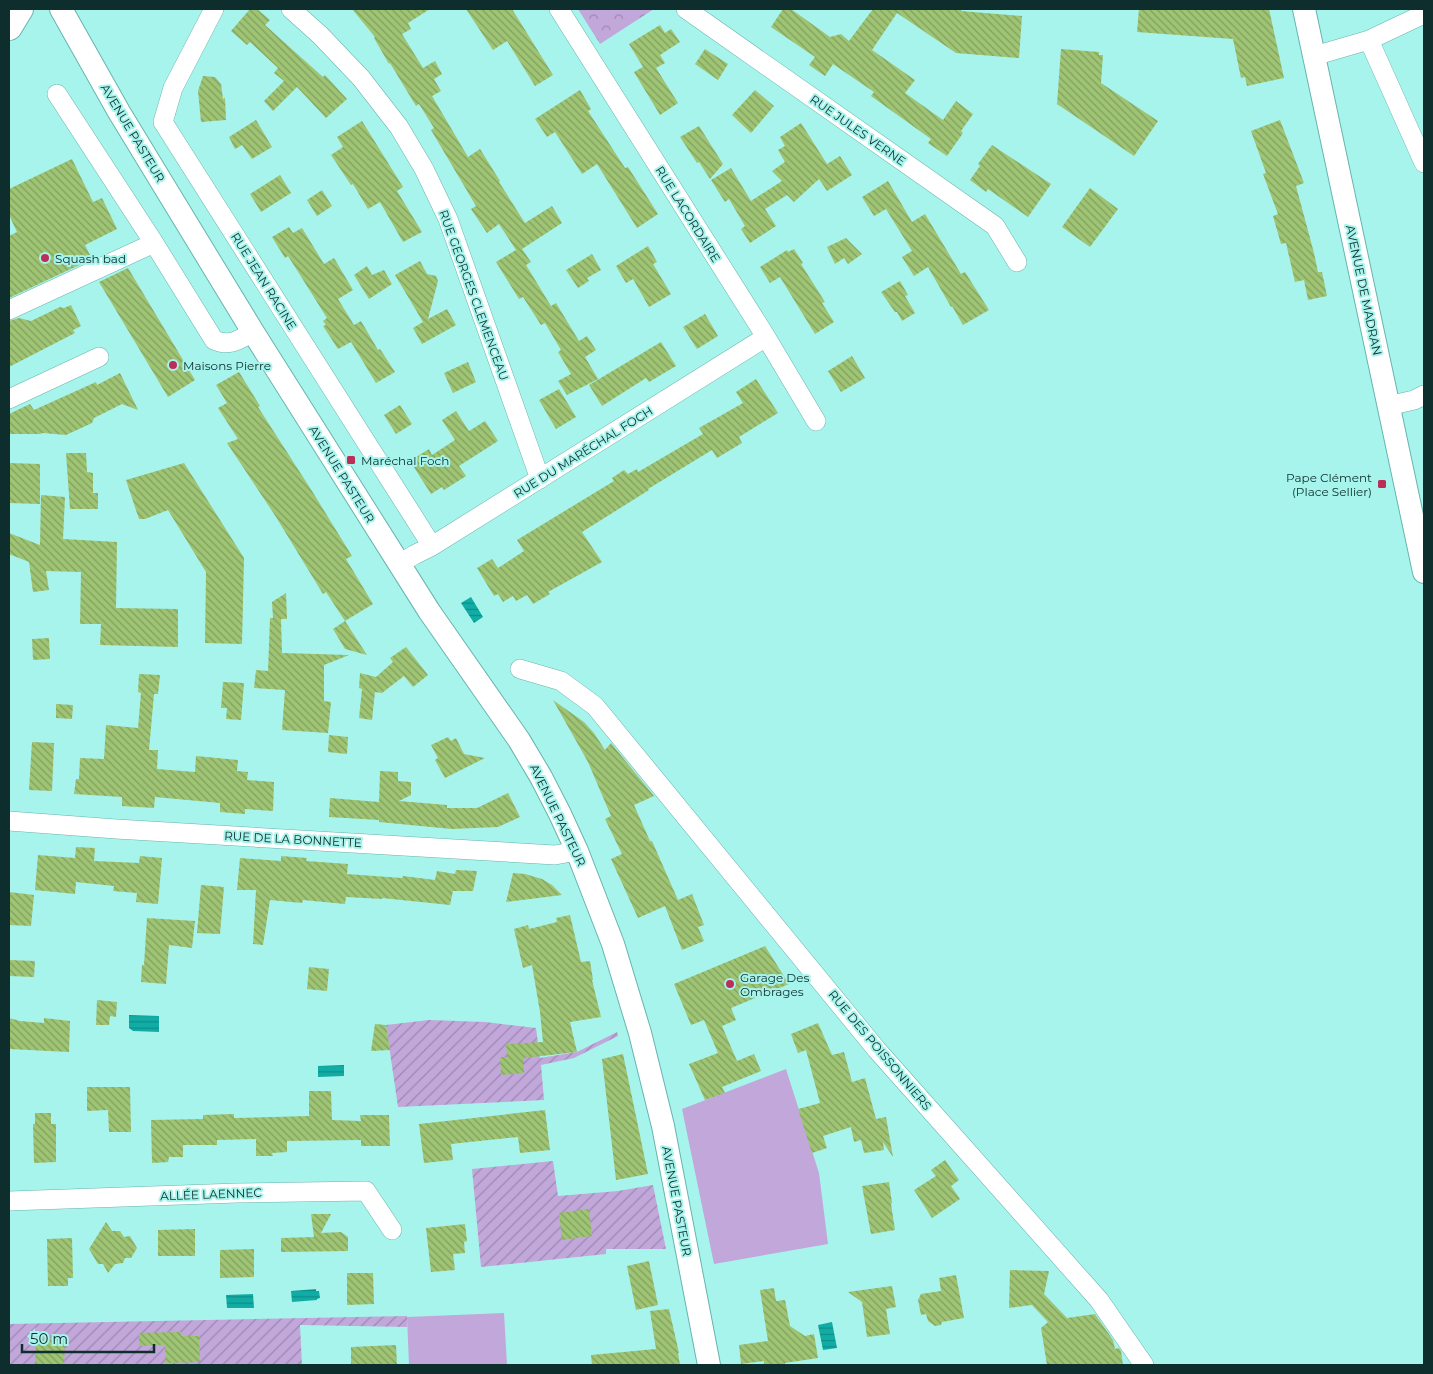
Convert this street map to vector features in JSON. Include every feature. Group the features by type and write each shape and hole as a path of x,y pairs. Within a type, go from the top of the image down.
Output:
{"highway":[{"path":"9,27 20,9"}],"main road":[{"name":"AVENUE PASTEUR","path":"61,9 119,112 252,332 429,612 519,740 541,777 577,851 613,944 640,1033 662,1126 708,1365"},
{"name":"AVENUE DE MADRAN","path":"1304,9 1424,572"}],"street":[{"name":"RUE JEAN RACINE","path":"214,9 173,88 162,122 432,546"},
{"name":"RUE GEORGES CLEMENCEAU","path":"290,9 320,35 361,78 399,127 424,169 448,219 540,479"},
{"name":"RUE LACORDAIRE","path":"559,9 766,337 816,421"},
{"name":"RUE JULES VERNE","path":"686,9 995,226 1017,262"},
{"path":"1314,56 1369,40 1424,14"},
{"path":"1369,40 1424,163"},
{"path":"57,94 154,243 214,340 223,344 239,340 252,332"},
{"path":"9,310 154,243"},
{"name":"RUE DU MARÉCHAL FOCH","path":"399,564 432,546 766,337"},
{"path":"9,398 99,357"},
{"path":"1388,406 1414,400 1424,395"},
{"name":"RUE DES POISSONNIERS","path":"520,669 561,681 595,706 877,1050 1099,1300 1144,1365"},
{"name":"RUE DE LA BONNETTE","path":"9,821 536,854 577,851"},
{"name":"ALLÉE LAENNEC","path":"9,1201 237,1192 366,1191 392,1230"}],"green space":[{"path":"578,9 654,9 600,44"},
{"path":"429,1020 485,1022 536,1028 540,1058 577,1052 617,1032 618,1036 574,1058 541,1065 544,1100 398,1107 386,1025"},
{"path":"786,1069 819,1173 828,1244 714,1264 682,1109"},
{"path":"553,1161 558,1196 618,1191 653,1185 666,1249 606,1249 606,1254 481,1267 472,1169"},
{"path":"504,1313 507,1365 409,1365 407,1317"},
{"path":"407,1316 407,1327 300,1325 302,1365 9,1365 9,1324"}],"water":[{"path":"471,597 483,617 474,623 461,603"},
{"path":"129,1015 159,1016 159,1032 133,1031 129,1028"},
{"path":"344,1065 344,1076 318,1077 318,1066"},
{"path":"316,1289 316,1291 319,1291 320,1298 317,1300 292,1302 291,1291"},
{"path":"253,1294 254,1308 227,1308 226,1295"},
{"path":"832,1322 837,1348 823,1350 818,1325"}],"building":[{"path":"250,9 257,9 270,20 265,25 323,77 325,75 347,99 326,118 297,87 273,111 264,101 284,81 274,73 278,68 250,42 247,45 231,31"},
{"path":"352,9 430,9 408,23 411,29 402,34 423,68 435,61 442,74 434,79 441,91 432,96 468,157 480,149 525,223 552,206 562,223 522,249 531,262 526,265 551,306 556,303 579,341 587,336 596,350 585,357 598,379 567,395 558,381 571,374 558,352 561,350 545,323 541,325 523,297 519,299 496,262 516,250 499,224 487,233 471,209 476,206 431,130 434,128 419,104 416,106 389,64 375,37"},
{"path":"466,9 512,9 553,75 535,86 507,41 493,50"},
{"path":"783,9 791,9 830,37 841,34 849,41 873,9 963,9 961,11 1022,16 1019,58 956,53 897,13 872,50 915,80 905,93 943,120 956,101 973,114 947,156 928,143 931,139 871,96 874,92 833,64 825,76 809,65 815,57 771,27"},
{"path":"1139,9 1269,9 1284,78 1247,86 1245,77 1241,78 1233,39 1137,32"},
{"path":"660,25 665,33 671,29 680,42 660,55 665,63 656,68 678,103 660,115 634,72 643,67 629,44"},
{"path":"705,49 728,64 718,80 695,64"},
{"path":"1061,49 1099,52 1099,55 1103,55 1101,83 1158,121 1134,156 1057,104"},
{"path":"203,76 215,77 221,84 223,99 225,98 226,120 201,122 198,91"},
{"path":"580,90 591,109 588,111 625,168 628,167 658,214 637,228 597,164 582,174 555,132 547,137 535,119"},
{"path":"755,90 774,106 751,133 732,115"},
{"path":"256,120 272,147 252,159 242,145 235,149 229,137"},
{"path":"1280,120 1304,183 1296,186 1318,272 1322,272 1327,296 1308,300 1304,280 1295,282 1286,243 1281,244 1273,216 1278,214 1263,174 1266,173 1251,131"},
{"path":"362,121 403,187 397,191 422,232 403,242 380,202 368,209 353,184 351,185 331,155 343,147 337,137"},
{"path":"801,123 827,164 840,156 852,175 827,191 819,179 794,202 787,195 765,209 776,226 750,243 741,229 745,226 729,199 725,202 711,180 731,168 751,201 782,181 772,171 785,162 778,150 785,146 780,137"},
{"path":"699,126 723,164 710,179 680,137"},
{"path":"992,145 1051,184 1028,217 988,189 986,192 970,180 980,166 978,164"},
{"path":"72,159 93,202 102,198 117,229 85,245 92,259 9,298 9,236 17,232 9,215 9,189"},
{"path":"280,175 291,193 261,212 250,194"},
{"path":"888,181 912,222 925,214 961,274 965,272 989,310 963,325 928,267 914,276 902,257 912,251 886,209 874,216 862,197"},
{"path":"1090,188 1118,209 1090,247 1062,227"},
{"path":"322,190 332,206 317,216 307,200"},
{"path":"289,227 293,233 302,228 324,264 334,258 353,290 338,299 354,325 361,321 378,350 380,349 395,372 376,383 351,342 338,349 323,326 326,325 323,321 327,318 288,256 285,258 272,237"},
{"path":"846,238 862,254 848,264 844,258 835,264 827,247"},
{"path":"648,246 657,262 653,264 671,294 649,307 633,279 626,283 616,266"},
{"path":"794,249 803,263 801,264 825,302 822,303 834,322 815,334 780,277 770,283 760,267 787,250 788,252"},
{"path":"592,254 601,270 587,278 589,281 578,288 566,270"},
{"path":"420,261 427,274 436,276 438,281 428,319 447,309 456,325 422,344 413,328 423,322 395,275"},
{"path":"367,266 372,275 384,270 392,284 369,299 354,275"},
{"path":"128,268 195,380 168,397 99,282"},
{"path":"900,281 908,295 905,296 915,313 902,321 881,292"},
{"path":"71,305 81,326 73,330 75,333 9,367 9,321 19,318 31,321 60,307 64,308"},
{"path":"705,314 718,336 697,349 683,327"},
{"path":"661,342 676,366 649,382 646,378 602,406 589,385"},
{"path":"852,356 865,378 841,392 828,371"},
{"path":"468,362 476,382 453,393 444,373"},
{"path":"239,372 260,406 258,407 352,556 346,559 373,604 345,621 326,592 323,594 276,517 227,443 238,439 218,408 227,403 216,385"},
{"path":"120,373 138,410 122,404 94,418 92,423 66,435 43,433 9,434 9,414 30,404 34,410 96,382 97,385"},
{"path":"756,379 778,413 739,437 742,443 717,458 712,450 582,532 602,562 548,592 550,594 533,604 527,595 516,601 513,596 503,602 498,594 494,596 477,568 492,559 498,568 524,551 517,540 614,481 612,478 624,470 628,474 637,469 638,472 703,434 699,428 743,403 736,392"},
{"path":"559,389 576,417 556,429 539,400"},
{"path":"400,405 412,424 396,434 384,415"},
{"path":"456,411 469,431 485,421 498,441 459,466 466,476 444,490 442,487 431,494 410,461 429,449 432,455 455,440 442,420"},
{"path":"66,453 86,453 87,472 93,473 93,493 98,493 98,509 70,509"},
{"path":"9,463 40,464 40,504 9,503"},
{"path":"184,463 244,558 242,644 205,643 206,572 168,510 145,519 139,519 126,480"},
{"path":"41,495 65,497 63,539 117,542 116,608 178,609 178,647 100,645 101,624 80,624 81,572 46,571 49,590 33,592 29,562 9,554 9,533 40,545"},
{"path":"286,593 287,619 281,619 282,653 349,655 324,665 324,701 331,702 328,733 282,730 285,690 254,688 256,670 268,671 270,618 273,618 272,602"},
{"path":"345,621 367,655 345,649 333,629"},
{"path":"49,638 50,659 33,660 32,639"},
{"path":"406,647 428,675 413,687 404,676 382,693 375,692 372,720 359,718 362,689 359,688 360,673 376,677 393,662 390,658"},
{"path":"139,674 160,675 158,694 154,694 149,750 158,750 157,769 195,772 196,756 238,760 237,771 248,772 247,780 274,782 273,811 245,809 245,814 220,812 220,803 155,797 154,808 122,806 122,797 74,794 76,779 79,779 80,758 104,759 106,725 138,728 141,693 138,692"},
{"path":"223,682 244,683 241,720 226,719 227,708 221,708"},
{"path":"553,700 584,722 605,750 611,743 654,796 634,805 678,900 692,894 704,925 698,927 704,941 682,950 665,906 638,918 611,859 622,854 605,819 611,816 588,762"},
{"path":"56,704 73,705 72,719 56,718"},
{"path":"329,735 348,737 347,754 328,752"},
{"path":"448,737 451,741 456,738 464,754 485,758 445,778 435,760 438,758 431,745"},
{"path":"32,742 54,743 52,791 29,790"},
{"path":"380,771 398,772 398,781 411,782 411,795 399,801 447,805 447,808 477,808 508,793 520,817 498,827 452,829 379,822 379,820 329,817 330,798 379,802"},
{"path":"76,847 95,848 94,861 139,863 140,856 162,858 158,904 136,902 137,893 113,891 114,886 76,882 75,894 35,890 38,855 75,858"},
{"path":"281,856 307,858 306,861 348,864 347,874 402,878 403,876 435,880 437,871 455,874 456,870 477,871 473,891 453,891 450,905 382,898 346,897 345,904 303,900 302,903 270,900 263,945 253,944 256,890 237,890 240,858 281,861"},
{"path":"513,873 542,879 552,885 562,895 506,902"},
{"path":"201,885 224,887 220,934 197,933"},
{"path":"9,892 34,895 31,926 9,925"},
{"path":"570,915 581,962 590,961 592,980 601,1017 570,1022 577,1052 524,1058 524,1073 501,1075 500,1057 507,1057 506,1044 543,1042 532,965 523,968 514,929 528,925 529,929 557,922 556,918"},
{"path":"147,918 195,921 192,948 169,945 166,984 141,982"},
{"path":"765,946 789,984 731,1008 736,1020 722,1026 737,1061 754,1054 761,1071 722,1087 725,1093 705,1100 689,1064 718,1053 704,1020 691,1025 674,984"},
{"path":"9,960 35,961 34,977 9,976"},
{"path":"309,967 329,969 327,991 307,989"},
{"path":"97,1000 117,1002 116,1017 110,1016 109,1025 96,1025"},
{"path":"9,1018 44,1023 44,1018 70,1021 69,1052 9,1049"},
{"path":"818,1023 832,1055 844,1052 852,1082 865,1078 876,1119 886,1117 893,1157 883,1142 884,1150 864,1153 861,1140 854,1142 851,1127 823,1136 827,1148 812,1153 798,1109 820,1103 806,1050 798,1053 791,1034"},
{"path":"375,1024 386,1025 390,1050 371,1051"},
{"path":"623,1054 648,1174 616,1180 602,1059"},
{"path":"87,1087 130,1087 131,1132 109,1132 108,1110 87,1111"},
{"path":"309,1091 331,1091 332,1120 361,1121 360,1115 389,1115 390,1146 361,1146 361,1140 287,1141 287,1152 272,1153 273,1156 256,1156 256,1139 217,1140 217,1145 183,1145 183,1157 169,1157 168,1162 152,1163 151,1120 203,1119 203,1115 234,1114 234,1118 309,1116"},
{"path":"545,1110 550,1150 520,1153 518,1137 451,1144 453,1160 424,1163 419,1124"},
{"path":"35,1113 51,1113 51,1124 56,1124 56,1162 34,1163 33,1124 35,1124"},
{"path":"945,1160 959,1180 951,1186 960,1199 932,1218 914,1190 936,1176 931,1170"},
{"path":"889,1182 895,1230 871,1234 862,1186"},
{"path":"589,1209 592,1236 562,1240 559,1213"},
{"path":"311,1214 331,1214 321,1233 341,1232 348,1237 348,1251 281,1252 281,1238 314,1237"},
{"path":"106,1222 112,1231 120,1231 124,1237 130,1236 137,1248 131,1258 125,1258 123,1263 115,1264 108,1273 103,1264 98,1264 89,1249"},
{"path":"465,1224 467,1241 464,1242 465,1253 453,1254 455,1270 431,1272 426,1228"},
{"path":"195,1229 195,1256 158,1256 158,1230"},
{"path":"72,1238 73,1278 68,1278 68,1286 48,1286 47,1239"},
{"path":"254,1249 254,1277 220,1278 220,1250"},
{"path":"649,1261 658,1305 636,1310 627,1266"},
{"path":"1010,1270 1049,1271 1044,1294 1067,1318 1095,1314 1113,1340 1115,1349 1119,1348 1121,1351 1123,1365 1047,1365 1041,1328 1048,1322 1032,1305 1009,1308"},
{"path":"347,1273 373,1273 374,1304 347,1305"},
{"path":"956,1275 964,1318 942,1322 941,1325 935,1326 928,1321 926,1314 921,1315 918,1300 921,1294 941,1291 939,1278"},
{"path":"892,1286 896,1307 886,1309 890,1334 867,1337 862,1302 848,1292"},
{"path":"774,1288 776,1301 785,1300 790,1326 805,1336 814,1334 818,1358 785,1363 785,1365 764,1365 764,1361 741,1364 739,1345 768,1341 760,1290"},
{"path":"669,1309 680,1365 592,1365 591,1355 656,1349 650,1311"},
{"path":"181,1332 181,1336 199,1336 200,1362 166,1363 165,1345 139,1346 139,1333"},
{"path":"36,1338 65,1339 64,1365 35,1365"},
{"path":"396,1345 397,1365 351,1365 351,1347"}],"place":[{"name":"Squash bad","path":"45,258"},
{"name":"Maisons Pierre","path":"173,365"},
{"name":"Maréchal Foch","path":"351,460"},
{"name":"Pape Clément (Place Sellier)","path":"1382,484"},
{"name":"Garage Des Ombrages","path":"730,984"}]}
